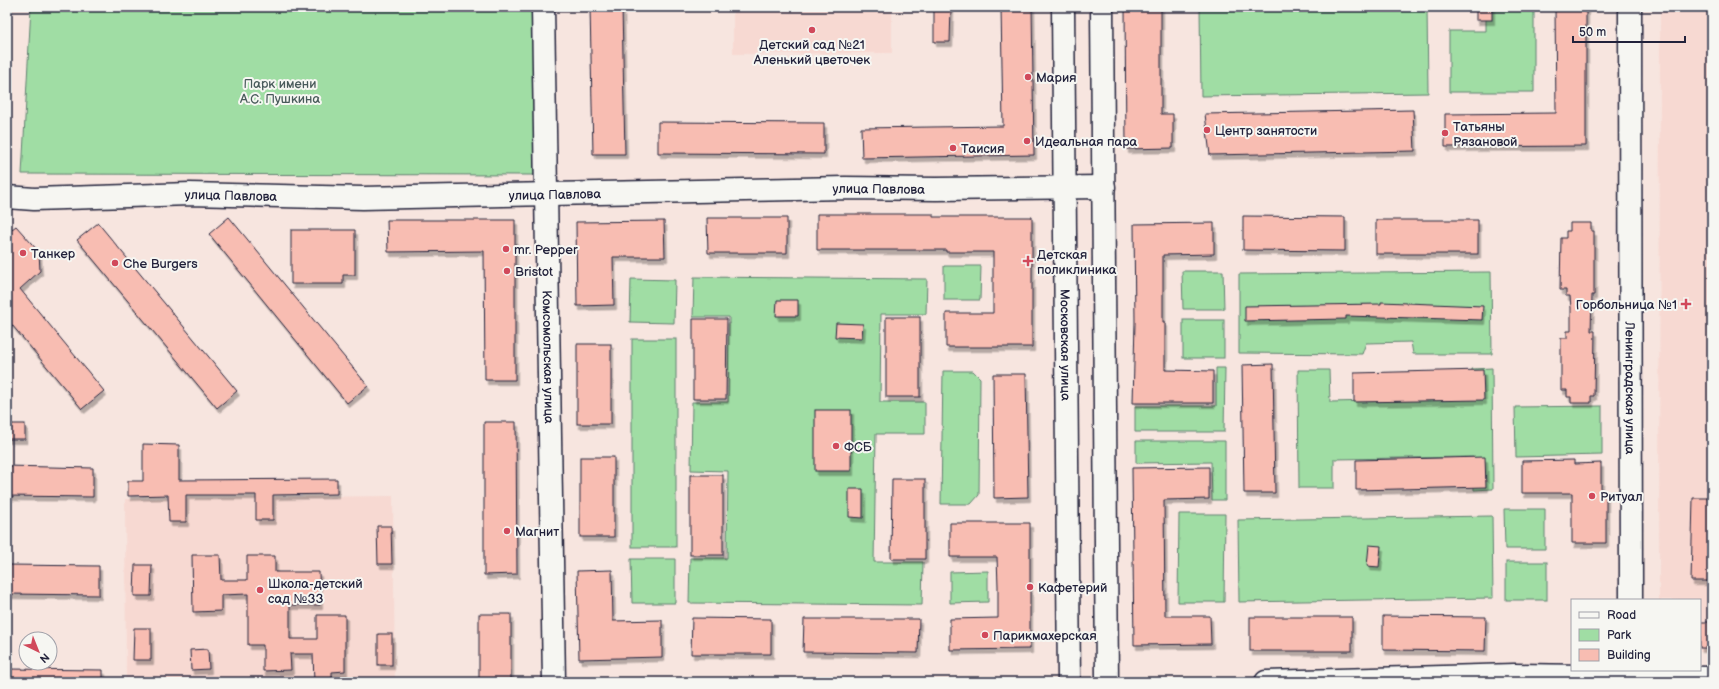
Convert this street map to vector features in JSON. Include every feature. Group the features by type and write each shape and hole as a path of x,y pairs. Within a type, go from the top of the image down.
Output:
{"street":[{"name":"Комсомольская улица","path":"543,7 554,682"},
{"name":"Московская улица","path":"1063,7 1069,682"},
{"path":"1102,7 1107,682"},
{"name":"Ленинградская улица","path":"1630,7 1631,599"},
{"name":"улица Павлова","path":"7,197 34,199 190,194 363,198 546,193 845,188 1104,188"},
{"path":"1266,682 1514,675 1712,678"}],"shaded area":[{"name":"Детский сад №21 Аленький цветочек","path":"733,7 892,7 892,53 733,54"},
{"name":"Горбольница №1","path":"1660,7 1712,7 1712,652 1701,652 1701,599 1659,599"},
{"name":"Школа-детский сад №33","path":"393,496 395,682 126,682 125,499"}],"green space":[{"name":"Парк имени А.С. Пушкина","path":"31,7 533,7 534,175 22,174"},
{"path":"1200,7 1427,7 1428,93 1201,96"},
{"path":"1486,7 1534,7 1534,92 1449,92 1449,31 1486,31"},
{"path":"944,266 981,266 980,300 944,300"},
{"path":"1182,271 1223,271 1224,309 1183,309"},
{"path":"1491,272 1492,354 1413,354 1411,342 1366,343 1362,354 1239,353 1239,274"},
{"path":"694,277 927,279 926,314 881,314 880,402 925,402 925,434 876,434 874,562 923,562 922,605 689,603 690,558 727,558 728,471 691,470 692,402 728,402 729,317 693,317"},
{"path":"631,279 675,280 674,323 630,322"},
{"path":"1183,320 1224,320 1224,358 1183,358"},
{"path":"632,339 676,339 676,547 632,547"},
{"path":"1216,368 1225,368 1224,432 1135,432 1135,406 1216,406"},
{"path":"1492,368 1493,489 1474,490 1473,457 1334,459 1334,488 1299,488 1298,370 1329,370 1330,402 1472,399 1472,369"},
{"path":"943,371 973,371 980,378 979,495 971,504 941,504"},
{"path":"1602,406 1602,455 1516,457 1515,407"},
{"path":"1136,441 1225,441 1225,500 1212,500 1211,462 1136,463"},
{"path":"1504,509 1545,509 1545,549 1505,549"},
{"path":"1179,514 1225,514 1224,602 1178,602"},
{"path":"1492,516 1493,598 1239,602 1238,520"},
{"path":"631,559 675,559 675,603 632,603"},
{"path":"1506,562 1547,562 1547,600 1506,600"},
{"path":"988,571 988,602 950,603 950,572"}],"building":[{"path":"590,7 622,7 625,154 593,154"},
{"path":"934,7 951,7 950,42 934,42"},
{"path":"1001,7 1032,7 1034,155 862,158 861,128 1003,126"},
{"path":"1125,7 1161,7 1161,114 1173,114 1173,148 1126,149"},
{"path":"1476,7 1492,7 1492,20 1476,20"},
{"path":"1555,7 1586,7 1586,146 1445,147 1445,114 1556,113"},
{"path":"1413,110 1415,151 1210,155 1205,114"},
{"path":"658,122 824,123 824,154 658,153"},
{"path":"817,214 933,214 933,217 1032,217 1032,347 946,347 946,313 993,313 993,252 946,252 946,250 817,250"},
{"path":"1243,216 1345,217 1345,251 1243,250"},
{"path":"229,217 368,386 347,403 209,234"},
{"path":"707,218 787,218 787,253 708,253"},
{"path":"387,220 515,220 515,380 485,380 484,251 388,252"},
{"path":"1376,220 1478,220 1478,254 1376,254"},
{"path":"664,221 665,257 613,257 614,305 577,306 576,222"},
{"path":"98,223 237,391 217,408 77,240"},
{"path":"1214,223 1214,254 1163,255 1165,370 1213,371 1213,403 1133,403 1135,322 1134,224"},
{"path":"1570,223 1591,223 1591,231 1594,231 1594,295 1592,295 1591,331 1595,331 1594,396 1591,396 1591,403 1571,403 1571,397 1567,397 1567,390 1561,390 1561,338 1567,338 1567,331 1571,331 1571,308 1570,296 1566,296 1566,290 1560,290 1561,238 1566,238 1566,231 1570,231"},
{"path":"16,226 39,252 40,271 20,289 104,391 82,409 7,319 7,233"},
{"path":"291,230 355,230 355,275 343,275 343,284 291,284"},
{"path":"777,300 798,300 798,316 776,316"},
{"path":"1381,302 1483,306 1482,320 1346,316 1346,319 1245,321 1245,306 1381,304"},
{"path":"886,317 920,317 920,397 886,397"},
{"path":"693,319 727,319 726,399 693,399"},
{"path":"836,323 863,324 862,338 835,337"},
{"path":"577,344 611,344 611,424 577,424"},
{"path":"1273,364 1275,493 1244,493 1242,365"},
{"path":"1483,370 1484,400 1354,402 1354,373"},
{"path":"993,374 1026,374 1028,497 994,498"},
{"name":"ФСБ","path":"815,410 851,410 851,471 815,471"},
{"path":"484,422 516,422 517,574 484,575"},
{"path":"7,424 25,424 25,439 7,439"},
{"path":"143,444 179,445 179,480 337,479 337,494 273,495 273,520 256,520 256,495 186,495 186,522 169,522 168,495 128,496 128,481 143,481"},
{"path":"580,457 614,457 614,537 580,537"},
{"path":"1485,457 1486,487 1356,490 1356,460"},
{"path":"1574,460 1574,464 1601,463 1601,492 1606,492 1606,543 1572,543 1572,493 1522,493 1522,461"},
{"path":"7,466 93,468 93,497 7,496"},
{"path":"1209,467 1209,499 1164,500 1165,616 1210,616 1211,644 1134,645 1132,468"},
{"path":"690,475 723,475 723,555 690,555"},
{"path":"892,479 925,479 925,559 891,559"},
{"path":"849,489 863,489 863,518 849,517"},
{"path":"1693,498 1712,498 1712,581 1691,581"},
{"path":"950,523 1030,523 1030,649 950,650 950,619 998,618 998,586 997,557 950,557"},
{"path":"377,526 391,526 392,564 378,564"},
{"path":"1369,545 1381,546 1379,567 1367,566"},
{"path":"192,555 220,555 221,580 247,580 247,556 275,556 275,572 319,572 320,605 290,605 290,639 317,639 317,615 345,615 345,671 332,672 332,682 314,682 313,654 290,654 291,670 263,671 263,645 248,645 248,594 221,595 221,611 193,612"},
{"path":"7,565 99,566 99,595 7,594"},
{"path":"135,565 152,565 151,596 134,596"},
{"path":"612,570 613,621 662,620 662,657 579,659 577,571"},
{"path":"479,614 511,614 511,682 479,682"},
{"path":"1383,616 1486,617 1485,651 1383,650"},
{"path":"1250,617 1352,617 1352,651 1250,651"},
{"path":"692,618 771,619 771,654 691,654"},
{"path":"804,619 919,619 918,653 803,652"},
{"path":"1701,622 1712,622 1712,648 1701,648"},
{"path":"134,628 151,628 151,660 133,660"},
{"path":"378,634 392,634 392,665 378,665"},
{"path":"208,649 209,669 191,670 190,650"},
{"path":"7,669 18,669 18,671 103,670 103,682 7,682"}],"place":[{"name":"Детский сад №21 Аленький цветочек","path":"812,30"},
{"name":"Мария","path":"1028,77"},
{"name":"Центр занятости","path":"1207,130"},
{"name":"Татьяны Рязановой","path":"1445,133"},
{"name":"Идеальная пара","path":"1027,141"},
{"name":"Таисия","path":"953,148"},
{"name":"mr. Pepper","path":"506,249"},
{"name":"Танкер","path":"23,253"},
{"name":"Детская поликлиника","path":"1028,261"},
{"name":"Che Burgers","path":"115,263"},
{"name":"Bristot","path":"507,271"},
{"name":"Горбольница №1","path":"1686,304"},
{"name":"ФСБ","path":"836,446"},
{"name":"Ритуал","path":"1592,496"},
{"name":"Магнит","path":"507,531"},
{"name":"Кафетерий","path":"1030,587"},
{"name":"Школа-детский сад №33","path":"260,590"},
{"name":"Парикмахерская","path":"985,635"}]}
